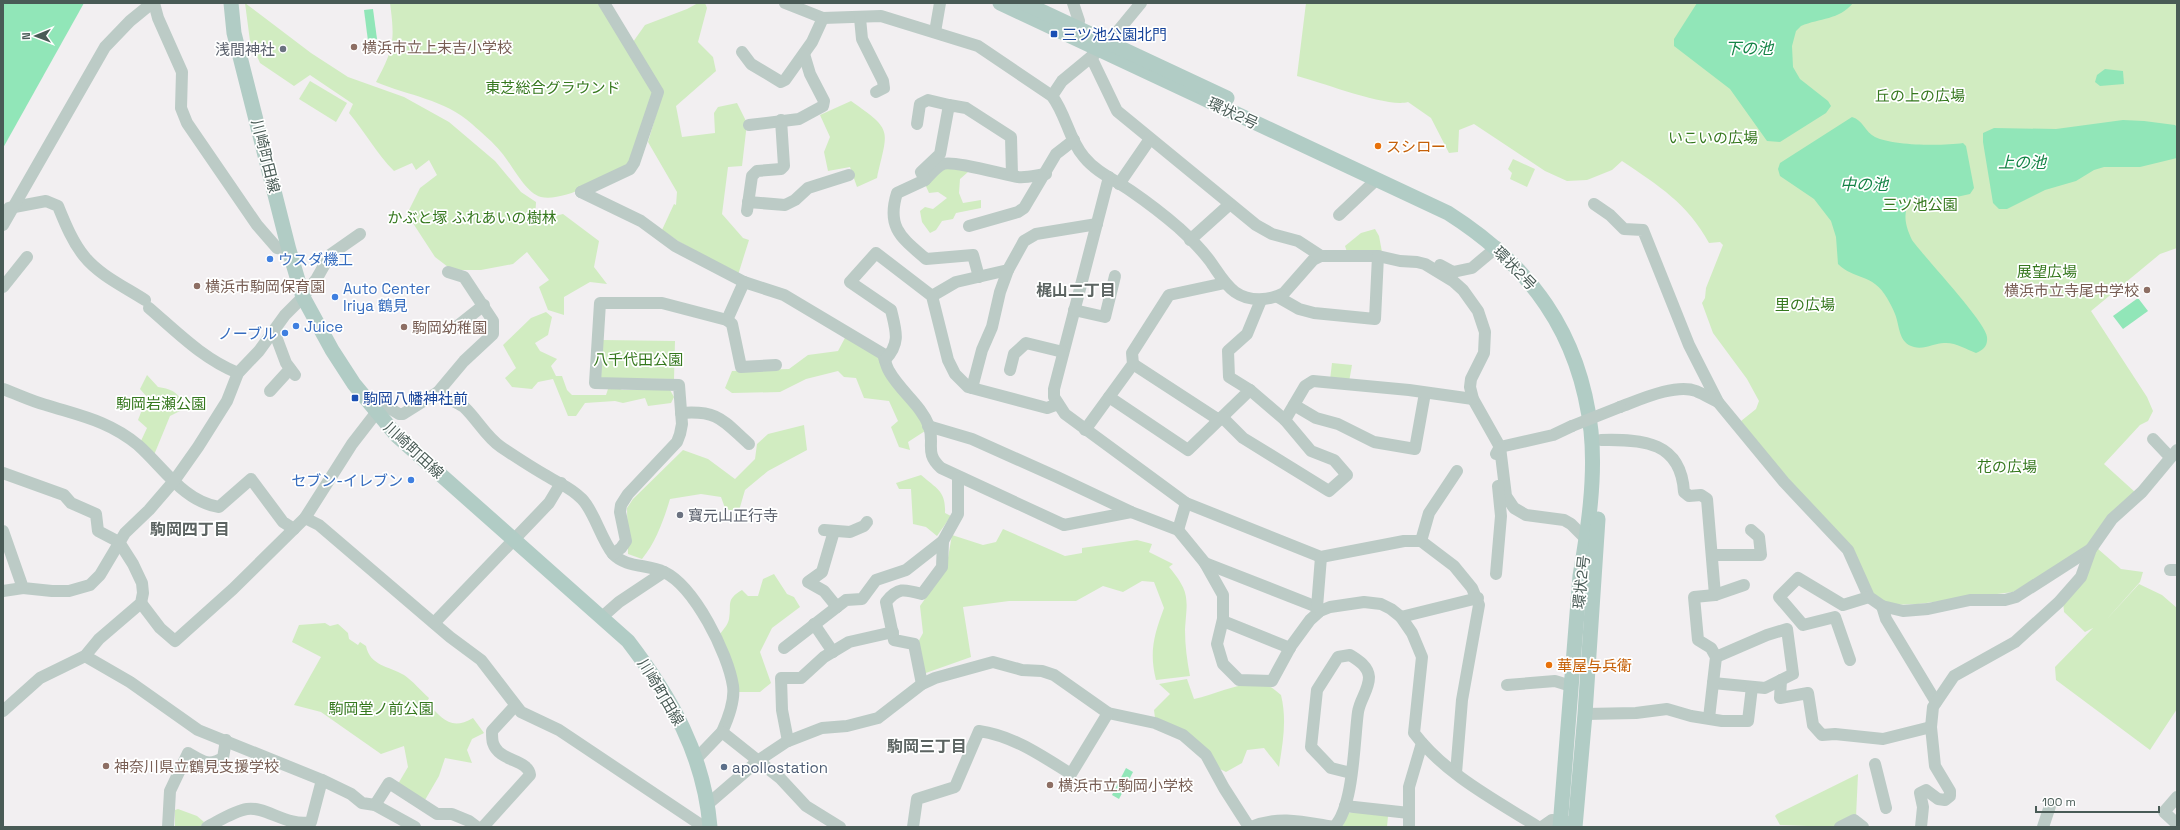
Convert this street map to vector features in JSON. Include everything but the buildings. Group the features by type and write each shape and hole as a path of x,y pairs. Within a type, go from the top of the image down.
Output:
{"main road":[{"name":"川崎町田線","path":"231,3 234,33 289,250 303,297 332,350 354,384 376,413 397,436 602,616 628,641 655,676 672,706 697,758 708,804 710,827"},
{"name":"環状2号","path":"1000,3 1448,214 1497,247 1526,277 1548,304 1565,336 1577,366 1586,400 1591,432 1591,470 1586,539 1580,576 1571,686 1568,824"},
{"name":"環状2号","path":"1024,3 1075,28 1100,50 1395,177 1466,214 1495,234 1521,259 1555,299 1574,335 1591,379 1597,404 1601,440 1585,714 1568,824"}],"street":[{"path":"3,225 8,208 105,47 130,21 153,3 158,18 182,72 181,108 187,123 257,225 278,248 289,250"},
{"path":"785,3 823,18 860,18 881,16 978,46 1052,96 1060,108 1074,140 1088,162 1149,204 1190,240 1209,260 1225,283 1235,292 1261,300 1278,297 1284,293 1313,260 1321,256 1378,256 1400,261 1417,262 1425,264 1458,285 1472,302 1482,321 1485,332 1484,352 1471,380 1470,387 1474,399 1500,447 1506,496 1514,508 1526,515 1536,518 1564,520 1571,524 1586,539"},
{"path":"935,32 940,3"},
{"path":"1074,3 1079,21 1075,28"},
{"path":"1052,96 1062,81 1100,50 1141,3"},
{"path":"608,4 658,92 634,163 630,169 621,175 581,192 641,221 675,246 744,282 784,295 883,354 889,371 918,409 928,426 931,437 930,455 933,461 941,468 958,478 1064,526 1131,512"},
{"path":"742,52 751,64 781,82 785,80 812,42 823,18"},
{"path":"860,18 862,39 883,81 884,88 876,92"},
{"path":"1100,50 1117,112 1261,229 1298,241 1321,256"},
{"path":"750,125 799,119 823,106 824,101 810,74 804,54"},
{"path":"917,124 920,104 928,100 966,108 1011,137 1012,175"},
{"path":"925,180 921,172 940,154 949,105"},
{"path":"781,120 784,166 781,169 757,171 754,173 747,206 785,204 795,200 808,188 849,175"},
{"path":"969,226 1018,212 1024,208 1046,174 1056,154 1074,140"},
{"path":"1119,184 1150,140"},
{"path":"979,277 973,255 926,259 900,237 892,210 897,193 925,180 943,164 953,162 980,170 1019,177 1046,174"},
{"path":"1109,177 1054,389 1054,397 1058,404 1065,414 1085,430 1186,503 1321,558 1404,541 1421,541 1458,571 1478,598 1479,614 1462,700 1456,774"},
{"path":"1339,215 1376,180"},
{"path":"8,208 46,201 58,206 71,235 84,256 95,267 147,304 219,366 238,373"},
{"path":"1190,240 1230,204"},
{"path":"1594,204 1610,215 1624,229 1643,230 1689,345 1718,402 1784,482 1848,550 1870,597 1882,606 1903,611 1928,609 1970,600 2005,600 2016,597 2091,549"},
{"path":"972,388 982,350 992,327 1000,292 1008,270 1024,241 1036,234 1097,224"},
{"path":"3,591 23,588 52,592 69,591 90,585 100,575 119,542 174,481 227,401 238,373 259,352 285,315 303,297 317,278 330,255 360,234"},
{"path":"1417,262 1428,259 1453,272 1472,268 1497,247"},
{"path":"885,360 891,354 898,336 891,310 850,282 876,253 932,296 948,360 955,374 972,388 1048,408 1058,404"},
{"path":"1278,297 1299,309 1314,313 1380,320 1378,256"},
{"path":"3,287 27,257"},
{"path":"932,296 956,282 1008,270"},
{"path":"141,603 160,628 175,641 233,589 305,518 336,468 376,413 386,406 399,414 403,414 438,392 464,361 493,334 493,321 484,305 464,277 448,272"},
{"path":"1074,310 1105,317 1115,276"},
{"path":"727,320 744,282"},
{"path":"1085,430 1133,364 1132,353 1169,295 1225,283"},
{"path":"1133,364 1220,418 1243,438 1329,491 1347,475 1334,460 1311,451 1286,420 1250,390 1229,376 1228,351 1247,334 1261,300"},
{"path":"613,554 621,548 626,541 620,512 621,505 628,494 677,442 682,424 679,386 595,384 600,303 662,303 727,320 732,324 741,367 776,365"},
{"path":"455,328 484,305"},
{"path":"270,391 293,372 279,350 274,331"},
{"path":"1010,370 1014,354 1026,343 1063,352"},
{"path":"1286,420 1305,386 1313,381 1474,399"},
{"path":"3,389 45,405 99,421 119,431 138,446 174,481 207,505 219,507 251,479 283,522 294,529"},
{"path":"1496,574 1500,516 1496,454 1500,447 1553,436 1572,426 1665,392 1686,389 1695,390 1718,402"},
{"path":"1109,397 1188,450 1250,390"},
{"path":"438,392 462,406 499,446 568,486 584,500 613,554 621,560 664,572 680,584 702,610 728,670 733,687 730,709 722,732 697,758"},
{"path":"1294,405 1316,418 1338,424 1374,442 1415,449 1425,393"},
{"path":"681,413 701,411 712,414 749,444"},
{"path":"928,426 972,439 1131,512 1171,529 1178,530 1205,563 1222,595 1223,620 1217,644 1224,664 1239,680 1272,681 1290,648 1318,609 1321,558"},
{"path":"1921,827 1923,806 1920,793 1926,790 1938,799 1945,800 1950,796 1950,791 1935,766 1931,727 1933,707 1954,676 2015,642 2059,602 2081,577 2091,549 2112,519 2142,492 2174,453 2153,439"},
{"path":"1601,440 1629,440 1661,448 1670,453 1683,477 1684,492 1689,496 1702,495 1707,500 1715,594"},
{"path":"1421,541 1429,514 1457,470"},
{"path":"3,473 64,495 71,504 96,514 98,532 119,542 142,582 143,593 141,603 99,639 86,656 40,678 3,711"},
{"path":"784,648 846,600 862,599 876,580 906,570 943,540 958,514 958,478"},
{"path":"434,623 549,503 561,483"},
{"path":"1178,530 1186,503"},
{"path":"305,518 319,525 434,623 480,660 521,712 559,730 704,827"},
{"path":"837,607 824,591 808,582 822,572 829,531 850,532 864,526 867,522"},
{"path":"1712,555 1761,554 1759,537 1751,530"},
{"path":"3,531 23,588"},
{"path":"922,684 914,644 894,640 886,602 894,593 906,590 922,594 942,567 943,540"},
{"path":"1205,563 1318,609 1372,601 1391,609 1401,617 1412,633 1422,657 1414,733 1422,743 1456,774 1538,827"},
{"path":"602,616 619,602 664,572"},
{"path":"1850,660 1835,617 1803,625 1779,597 1798,578 1843,606 1870,597"},
{"path":"1709,718 1716,657 1711,648 1698,640 1694,597 1715,594 1744,585"},
{"path":"1401,617 1478,598"},
{"path":"1882,606 1886,619 1936,702"},
{"path":"1223,620 1290,648"},
{"path":"814,624 833,652"},
{"path":"1713,683 1765,688 1793,674 1788,629 1767,634 1716,657"},
{"path":"788,741 782,710 781,678 801,678 833,652 849,642 892,632"},
{"path":"708,804 759,760 788,741 822,728 847,726 878,718 922,684 935,678 993,662 1022,670 1042,671 1054,675 1108,713 1155,723 1183,735 1206,755 1224,788 1250,827 1263,822 1283,819 1334,827 1338,823 1345,806 1351,773 1358,710 1368,688 1369,675 1364,664 1350,655 1341,655 1317,690 1311,747 1331,768 1351,773"},
{"path":"86,656 102,668 130,682 198,730 322,780 351,794 362,803 375,805 415,827"},
{"path":"1781,680 1780,698 1808,693 1813,725 1822,735 1835,734 1883,739 1931,727"},
{"path":"1507,685 1554,681 1571,686"},
{"path":"1585,714 1636,713 1667,709 1691,716 1722,721 1748,721 1752,687"},
{"path":"483,827 530,775 530,772 521,763 503,757 493,745 492,731 515,706"},
{"path":"913,827 917,799 955,787 979,731 999,734 1017,742 1071,774 1108,713"},
{"path":"722,732 780,778 806,806 840,827"},
{"path":"168,827 170,791 188,753 206,763 215,763 223,758 226,740"},
{"path":"1409,827 1409,788 1422,743"},
{"path":"1875,764 1886,808"},
{"path":"207,827 248,809 259,810 280,819 304,824 311,822 322,780"},
{"path":"375,805 389,783 437,814 452,814 469,821 477,827"},
{"path":"2177,797 2164,812 2177,824"},
{"path":"1345,806 1410,813"},
{"path":"2043,827 2050,806"},
{"path":"1840,827 1854,820 1863,827"},
{"path":"1542,827 1547,822 1568,824"}],"green space":[{"name":"かぶと塚 ふれあいの樹林","path":"245,3 311,53 348,77 404,97 449,122 495,161 521,192 536,202 535,220 552,224 555,216 563,214 599,241 594,267 607,284 590,282 564,297 564,315 548,310 539,287 549,280 527,252 513,264 481,270 452,270 435,257 407,214 420,188 437,175 429,160 416,170 412,163 394,171 349,113 353,104 310,75 294,86 260,63 250,41"},
{"name":"東芝総合グラウンド","path":"390,3 600,3 655,94 631,164 624,170 583,189 560,196 550,198 541,197 529,190 505,157 494,145 472,124 461,116 438,103 376,82 390,52 392,44 393,36"},
{"path":"698,3 705,3 707,8 698,42 713,57 716,71 676,106 682,137 715,133 714,113 718,107 737,103 747,123 742,166 728,167 722,214 743,238 749,240 738,275 678,241 662,230 674,204 676,205 677,192 648,142 662,95 633,42 645,25 687,9"},
{"name":"三ツ池公園","path":"1306,3 2177,3 2177,248 2160,254 2091,311 2147,397 2153,411 2148,421 2140,425 2104,464 2136,493 2090,542 2121,569 2143,572 2140,582 2106,620 2139,584 2162,595 2177,608 2177,709 2150,750 2056,680 2055,667 2093,628 2085,632 2064,612 2063,601 2089,567 2079,554 2013,592 1918,604 1890,605 1873,595 1847,545 1787,480 1741,421 1756,409 1759,401 1747,379 1713,333 1702,303 1705,298 1706,288 1723,245 1720,242 1709,243 1682,206 1660,187 1622,161 1612,170 1587,180 1567,181 1545,171 1474,124 1459,130 1458,152 1449,153 1431,118 1408,102 1398,103 1370,98 1297,76"},
{"path":"310,81 347,103 336,122 299,99"},
{"path":"851,101 875,119 884,132 885,140 877,178 857,187 850,167 828,171 824,152 830,137 820,115"},
{"path":"1513,159 1535,169 1527,187 1510,179 1512,173 1508,169"},
{"path":"941,169 962,169 968,172 960,179 959,193 963,203 981,200 981,208 956,213 953,219 942,221 936,230 930,233 922,222 920,211 925,207 933,209 947,198 938,192 929,193 925,184"},
{"path":"1375,229 1379,236 1382,252 1347,252 1345,246 1361,233"},
{"path":"546,312 552,317 548,335 535,343 540,351 557,359 551,366 556,376 562,376 567,390 572,395 606,395 608,389 615,386 622,390 670,390 674,397 671,403 648,406 645,398 623,403 615,401 585,403 576,416 568,416 553,379 538,382 532,389 512,387 505,378 516,368 503,345 531,318"},
{"path":"846,336 878,354 919,417 925,431 908,442 910,450 899,447 891,427 898,421 889,401 864,398 856,378 844,377 838,371 806,379 780,392 732,393 725,388 732,371 789,369 808,355 838,351"},
{"name":"八千代田公園","path":"602,340 675,341 674,379 601,378"},
{"path":"1332,363 1352,365 1349,382 1330,380"},
{"name":"駒岡岩瀬公園","path":"147,375 158,387 168,389 175,393 181,399 186,408 170,416 154,455 140,443 147,428 138,420 147,397 140,389"},
{"path":"804,425 807,450 768,471 745,490 738,514 725,508 721,497 701,494 670,499 655,538 642,559 628,554 627,508 633,499 683,450 708,459 735,479 755,459 757,444 768,434"},
{"path":"921,475 936,487 942,495 945,513 951,516 937,536 926,527 913,524 911,489 899,489 896,483"},
{"path":"1003,529 1065,556 1082,553 1082,548 1137,540 1152,544 1149,552 1173,564 1169,567 1181,583 1184,590 1187,603 1185,641 1190,676 1156,680 1153,652 1155,635 1164,608 1154,582 1142,581 1123,592 1103,586 1076,601 1009,601 963,607 971,657 923,674 917,644 923,633 920,606 946,569 952,535 983,545 996,542"},
{"path":"774,574 787,594 794,597 800,607 772,628 760,652 771,683 760,692 735,692 719,635 725,628 728,621 730,614 730,603 733,597 742,590 748,596 758,596 763,579"},
{"name":"駒岡堂ノ前公園","path":"325,623 330,626 338,624 348,633 349,639 358,645 360,642 366,646 368,653 376,662 407,677 429,698 427,702 442,718 453,723 459,723 473,718 484,733 472,739 467,750 472,763 445,758 439,776 425,800 398,784 408,767 404,746 381,754 321,712 294,705 321,657 292,642 299,625"},
{"path":"1187,679 1194,699 1247,684 1266,685 1281,695 1284,722 1279,767 1264,748 1247,750 1242,763 1226,772 1220,769 1155,718 1154,710 1170,694 1159,684"},
{"path":"1858,774 1856,817 1835,827 1780,825 1775,816 1777,814"},
{"path":"178,809 197,816 204,822 200,827 175,827 175,810"},
{"path":"1354,812 1388,816 1387,827 1342,827 1348,813"}],"water":[{"path":"3,3 84,3 3,148"},
{"name":"下の池","path":"1697,3 1853,3 1842,13 1801,26 1796,31 1792,46 1793,67 1800,79 1828,101 1831,106 1826,113 1780,142 1767,141 1730,89 1674,46 1674,39"},
{"path":"373,9 377,39 368,41 364,10"},
{"path":"2105,69 2123,71 2124,84 2100,86 2095,82 2097,75"},
{"name":"中の池","path":"1852,117 1859,121 1872,135 1883,140 1905,144 1943,145 1963,143 1966,146 1974,188 1970,194 1934,202 1915,199 1909,201 1905,216 1912,240 1966,304 1984,329 1987,337 1987,343 1979,352 1976,353 1960,346 1948,343 1918,348 1905,342 1900,334 1897,319 1882,290 1870,280 1850,273 1838,264 1836,237 1831,221 1814,199 1780,176 1778,169 1780,163"},
{"name":"上の池","path":"2123,120 2175,125 2177,127 2177,158 2140,167 2104,167 2094,170 2076,181 2045,190 2007,209 1999,209 1993,203 1983,142 1983,133 1994,128 2056,129"},
{"path":"2138,298 2148,311 2123,329 2113,316"},
{"path":"1126,768 1133,772 1119,799 1112,795"}],"place":[{"name":"三ツ池公園北門","path":"1054,34"},
{"name":"横浜市立上末吉小学校","path":"354,47"},
{"name":"浅間神社","path":"283,49"},
{"name":"スシロー","path":"1378,146"},
{"name":"ウスダ機工","path":"270,259"},
{"name":"横浜市駒岡保育園","path":"197,286"},
{"name":"横浜市立寺尾中学校","path":"2147,290"},
{"name":"Auto Center Iriya 鶴見","path":"335,297"},
{"name":"Juice","path":"296,326"},
{"name":"駒岡幼稚園","path":"404,327"},
{"name":"ノーブル","path":"285,333"},
{"name":"駒岡八幡神社前","path":"355,398"},
{"name":"セブン-イレブン","path":"411,480"},
{"name":"寶元山正行寺","path":"680,515"},
{"name":"華屋与兵衛","path":"1549,665"},
{"name":"神奈川県立鶴見支援学校","path":"106,766"},
{"name":"apollostation","path":"724,767"},
{"name":"横浜市立駒岡小学校","path":"1050,785"}],"district":[{"name":"梶山二丁目","path":"1076,290"},
{"name":"駒岡四丁目","path":"190,529"},
{"name":"駒岡三丁目","path":"927,746"}],"park label":[{"name":"丘の上の広場","path":"1920,95"},
{"name":"いこいの広場","path":"1713,137"},
{"name":"展望広場","path":"2047,271"},
{"name":"里の広場","path":"1805,304"},
{"name":"花の広場","path":"2007,466"}]}
